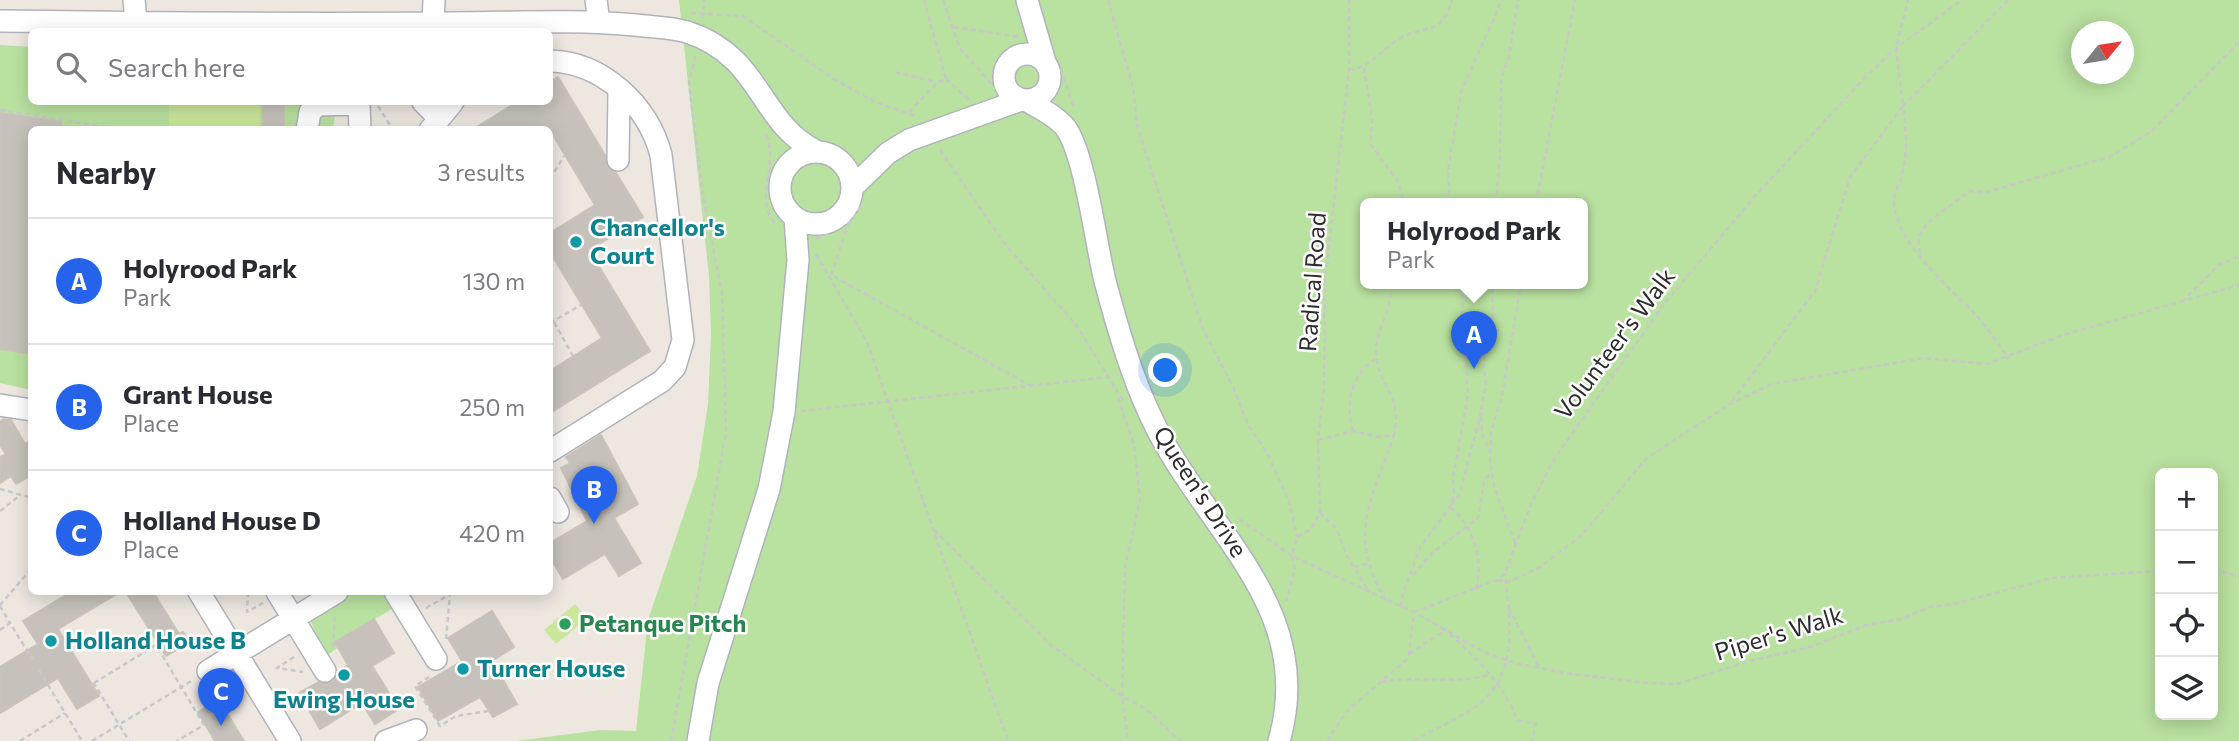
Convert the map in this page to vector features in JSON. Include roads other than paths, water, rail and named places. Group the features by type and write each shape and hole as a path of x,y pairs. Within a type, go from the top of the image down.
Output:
{"street":[{"path":"134,0 137,27"},
{"path":"433,0 433,23"},
{"path":"596,0 599,22"},
{"path":"1027,0 1028,39 1034,54 1053,65"},
{"path":"0,21 137,27 361,28 433,23 599,22 675,30 699,37 722,49 742,66 795,139 846,168 852,188 849,202 841,214 805,237"},
{"path":"1028,39 1053,65"},
{"path":"1003,100 1006,66 1028,39"},
{"path":"553,62 585,68 620,90 648,121 657,141 683,340 675,367 662,381 553,449"},
{"path":"852,188 888,153 935,129 1003,100 1039,97 1048,88 1053,65"},
{"path":"618,160 620,90"},
{"name":"Queen's Drive","path":"1003,100 1059,121 1073,142 1105,280 1128,357 1173,458 1251,570 1274,618 1286,663 1287,682 1285,720 1279,741"},
{"path":"308,126 310,112 317,105"},
{"path":"359,105 360,126"},
{"path":"425,105 435,124 451,105"},
{"path":"698,741 708,683 769,489 784,412 805,237 785,207 780,194 785,150 776,116"},
{"path":"782,173 796,157 888,153"},
{"path":"0,405 28,409"},
{"path":"201,595 290,741"},
{"path":"279,595 293,618 329,664"},
{"path":"208,671 331,595"},
{"path":"397,595 411,617 441,652"},
{"path":"387,741 416,730"}],"place":[{"name":"Chancellor's Court","path":"576,242"},
{"name":"Holyrood Park","path":"1474,369"},
{"name":"Grant House","path":"594,524"},
{"name":"Petanque Pitch","path":"565,624"},
{"name":"Holland House B","path":"51,641"},
{"name":"Turner House","path":"463,669"},
{"name":"Ewing House","path":"344,675"},
{"name":"Holland House D","path":"221,726"}]}
